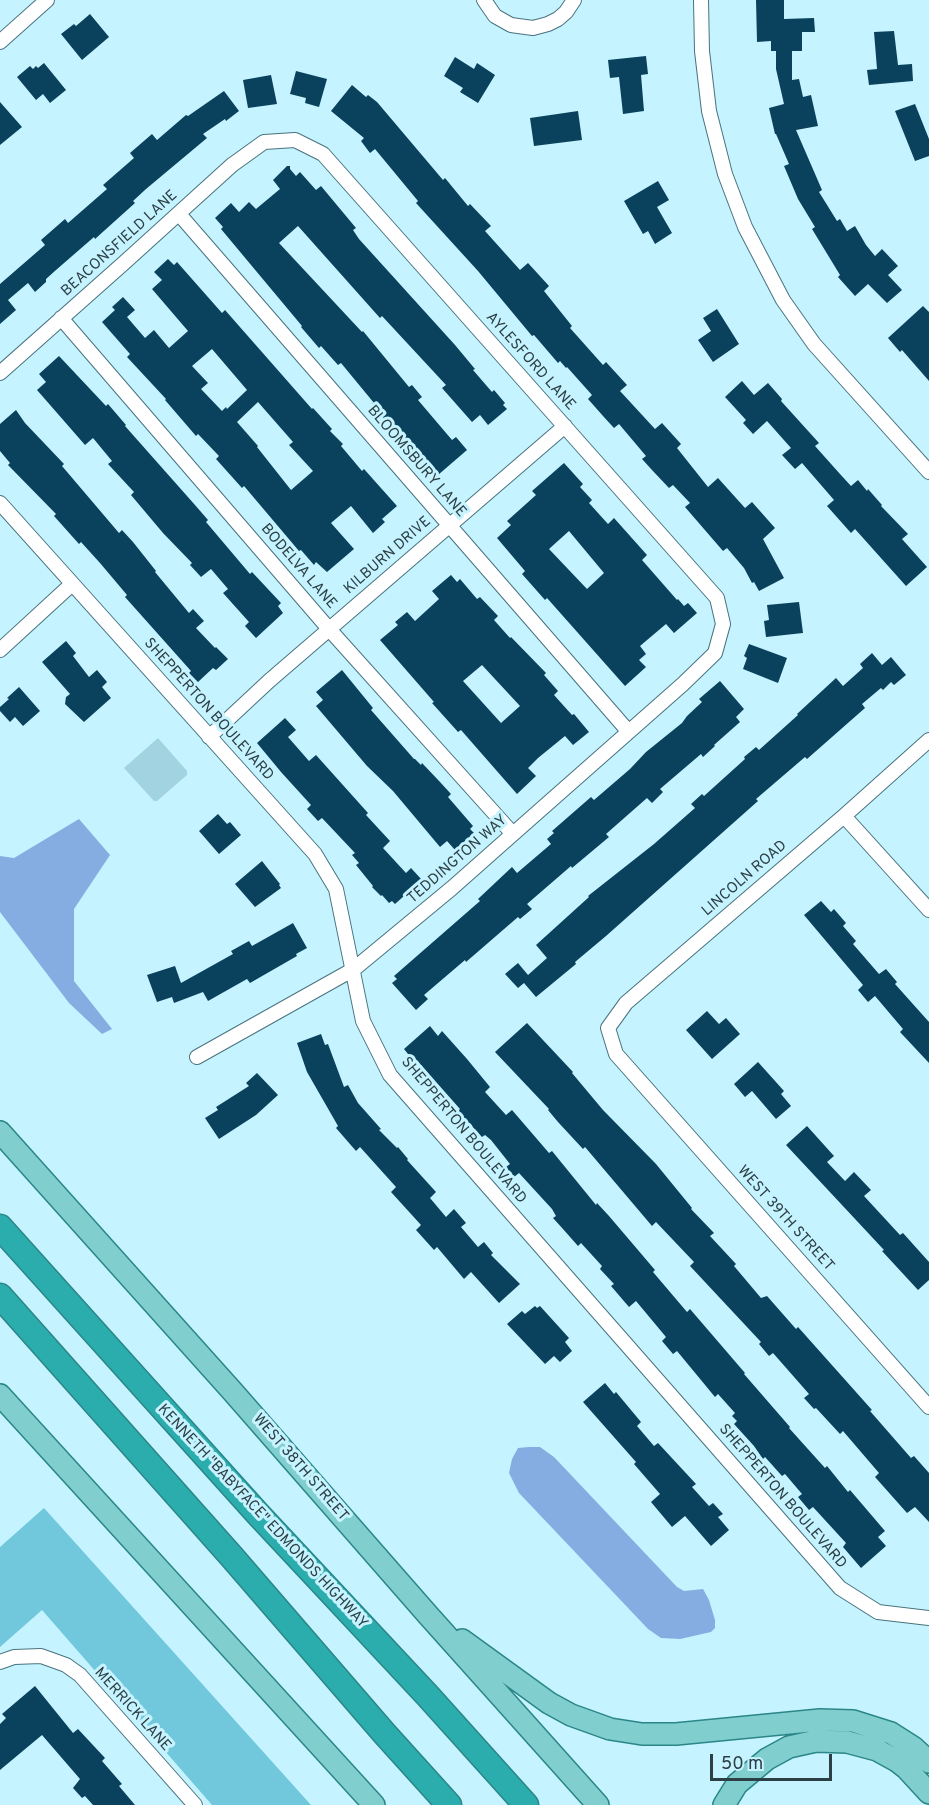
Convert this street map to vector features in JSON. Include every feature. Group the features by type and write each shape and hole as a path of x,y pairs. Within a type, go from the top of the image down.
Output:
{"highway":[{"name":"KENNETH \"BABYFACE\" EDMONDS HIGHWAY","path":"0,1227 249,1504 526,1805"},
{"path":"0,1296 449,1805"}],"main road":[{"name":"WEST 38TH STREET","path":"0,1132 598,1805"},
{"path":"0,1395 374,1805"},
{"path":"428,1615 549,1703 604,1727 624,1732 660,1735 820,1720 853,1721 891,1733 913,1747 929,1762"},
{"path":"724,1805 737,1784 767,1759 789,1747 816,1741 847,1742 877,1750 906,1768 929,1793"}],"street":[{"path":"0,42 47,0"},
{"path":"484,0 495,16 511,25 533,28 558,19 574,0"},
{"path":"701,0 702,51 710,111 720,157 745,227 783,300 814,344 929,472"},
{"name":"AYLESFORD LANE","path":"264,142 295,140 323,154 717,598 723,624 715,653"},
{"name":"BEACONSFIELD LANE","path":"0,373 232,165 264,142"},
{"name":"BLOOMSBURY LANE","path":"179,214 628,731"},
{"name":"BODELVA LANE","path":"61,318 329,629 513,834"},
{"name":"KILBURN DRIVE","path":"209,737 269,681 565,426"},
{"name":"SHEPPERTON BOULEVARD","path":"0,503 315,854 336,890 363,1021 390,1075 840,1588 878,1611 929,1618"},
{"path":"0,650 72,584"},
{"name":"TEDDINGTON WAY","path":"197,1057 354,969 513,834 715,653"},
{"name":"LINCOLN ROAD","path":"616,1054 608,1028 626,1003 929,740"},
{"path":"844,816 929,910"},
{"name":"WEST 39TH STREET","path":"616,1054 929,1407"},
{"name":"MERRICK LANE","path":"0,1662 14,1657 41,1656 60,1662 80,1676 195,1805"}],"shaded area":[{"path":"158,738 187,771 187,775 157,801 154,801 124,768"},
{"path":"79,819 110,855 74,909 74,981 112,1029 102,1034 69,1003 0,912 0,856 14,858"},
{"path":"540,1447 554,1457 677,1587 684,1591 703,1589 709,1600 715,1628 711,1632 680,1639 661,1638 648,1629 519,1493 509,1473 512,1459 518,1448"},
{"path":"44,1508 311,1805 212,1805 42,1610 0,1647 0,1547"}],"building":[{"path":"756,0 784,0 784,19 814,18 815,32 802,32 802,51 792,51 792,80 799,79 803,97 811,95 818,126 796,130 822,190 819,192 837,221 840,219 847,231 855,226 875,256 882,249 898,266 888,275 902,290 887,303 868,284 855,296 838,277 840,275 812,229 815,227 798,199 784,166 789,164 775,134 769,108 784,104 776,69 776,51 771,51 771,41 757,42"},
{"path":"90,14 109,37 82,60 61,34 74,24 76,26"},
{"path":"894,31 898,65 912,64 913,81 869,85 867,70 877,69 874,32"},
{"path":"646,56 648,74 641,75 644,111 623,114 619,77 610,78 608,60"},
{"path":"455,57 474,69 477,63 495,75 478,103 460,92 463,88 444,76"},
{"path":"44,63 66,90 50,103 43,94 36,100 17,77 30,66 33,69 36,66 38,68"},
{"path":"296,71 327,79 319,107 305,103 306,98 290,94"},
{"path":"271,75 277,104 248,108 243,80"},
{"path":"352,85 366,97 368,95 377,102 443,180 445,178 468,206 470,204 491,226 485,231 520,270 528,263 549,286 544,291 572,326 570,328 603,365 606,362 627,385 620,391 655,429 662,423 681,444 677,448 708,487 718,478 745,508 752,502 775,528 763,539 784,578 759,591 727,548 723,551 685,507 690,503 673,485 669,488 642,459 646,456 619,424 614,428 603,416 588,399 592,395 567,367 560,361 558,363 534,335 532,336 478,271 416,203 418,201 375,149 370,153 361,141 364,138 331,111"},
{"path":"224,91 239,111 203,134 207,138 146,189 133,201 135,203 56,270 35,292 28,283 8,300 16,310 0,324 0,284 45,245 41,240 65,219 68,223 107,189 103,185 134,158 130,153 152,134 157,140 186,115 188,116"},
{"path":"0,102 22,127 0,145"},
{"path":"915,104 929,139 929,156 915,161 895,111"},
{"path":"578,111 582,140 534,146 530,118"},
{"path":"287,166 290,166 296,176 300,172 316,190 321,186 356,228 353,230 359,239 455,345 492,392 494,390 505,403 503,405 507,409 488,425 480,415 472,422 442,388 446,385 382,316 380,318 298,226 279,243 363,331 409,387 412,385 422,397 418,400 452,440 456,437 467,450 438,475 432,467 429,470 392,423 389,425 341,363 338,365 321,346 319,348 221,229 223,227 215,218 231,203 239,212 249,202 256,209 280,189 273,180"},
{"path":"658,181 669,200 657,207 672,233 655,244 648,231 643,234 624,201"},
{"path":"168,259 174,265 177,262 222,313 225,310 332,429 330,431 343,444 341,446 362,471 364,469 397,506 382,519 385,522 373,533 351,506 331,523 354,549 327,572 316,562 314,565 301,550 299,551 244,486 242,488 216,459 219,456 198,434 196,436 127,357 130,354 102,322 115,310 112,307 123,297 135,310 127,317 145,338 154,330 169,348 188,331 152,289 162,280 154,272","holes":["212,349 247,390 222,411 201,389 208,383 192,366","258,402 293,442 289,445 313,471 291,490 237,422"]},
{"path":"923,306 929,312 929,381 902,350 900,352 888,338"},
{"path":"717,309 739,344 713,362 698,340 711,331 703,318"},
{"path":"59,356 106,406 108,404 208,520 206,522 250,574 252,572 281,603 278,606 283,613 256,638 245,626 249,622 223,593 228,589 211,569 201,577 190,565 192,563 131,495 134,492 108,464 112,461 93,438 85,445 37,390 46,382 39,374"},
{"path":"742,381 754,395 768,383 819,443 815,446 851,486 858,480 908,534 902,539 927,567 906,586 855,529 851,533 827,506 834,500 802,463 795,469 782,455 791,448 767,421 753,434 743,423 746,420 725,397"},
{"path":"16,410 25,423 64,464 62,466 119,533 122,530 133,542 189,613 193,609 204,621 196,628 228,659 216,670 213,668 198,682 189,673 191,671 125,597 127,595 100,563 81,542 79,544 54,516 56,514 8,465 10,463 0,451 0,424"},
{"path":"564,463 583,484 580,487 592,500 589,503 608,524 614,518 647,555 642,560 677,600 684,606 688,603 697,613 674,633 666,624 640,646 646,654 639,660 646,667 625,686 547,598 545,600 522,574 525,571 497,538 511,525 507,521 536,495 532,491","holes":["569,531 604,573 587,589 549,549"]},
{"path":"451,575 457,582 460,579 477,599 480,597 498,616 494,620 546,673 544,675 558,691 554,695 589,732 573,745 565,736 538,758 528,768 536,776 517,794 461,730 458,732 432,703 434,702 380,640 398,625 395,622 407,612 415,621 439,599 432,591","holes":["482,665 520,706 501,723 463,681"]},
{"path":"799,602 803,633 766,637 764,621 769,620 767,605"},
{"path":"66,641 76,653 73,656 89,677 97,670 107,682 102,687 111,698 84,722 65,704 66,697 70,694 42,662"},
{"path":"749,644 787,658 778,683 743,669 747,658 744,656"},
{"path":"872,653 882,665 891,657 906,675 894,685 891,682 883,690 881,688 862,704 865,708 807,759 805,757 756,799 758,801 536,997 524,983 518,988 505,974 518,963 528,975 547,958 536,945 588,896 695,808 691,804 702,794 704,796 756,747 759,750 836,678 843,686 863,668 860,664"},
{"path":"342,670 373,708 371,710 414,759 421,765 422,763 451,794 448,797 473,826 470,829 474,833 455,850 447,841 440,847 316,706 323,700 316,692"},
{"path":"720,681 744,709 736,717 740,722 703,757 701,754 660,789 663,792 652,803 647,798 606,834 609,837 527,904 532,909 520,919 518,917 424,995 428,999 416,1010 392,983 397,979 394,976 480,901 478,899 512,867 517,873 551,844 547,839 554,833 552,831 591,797 594,800 646,752 682,723 702,702 699,699"},
{"path":"19,687 40,711 23,726 15,717 10,722 0,711 0,707 9,699 7,698"},
{"path":"285,718 296,730 288,737 309,761 316,755 390,841 383,848 406,873 411,868 422,880 395,904 392,901 389,903 372,887 356,865 359,863 352,855 355,853 322,818 318,821 307,809 311,805 257,743"},
{"path":"218,814 227,824 230,822 241,835 219,854 199,831"},
{"path":"262,861 281,888 255,907 235,884"},
{"path":"821,901 831,912 834,909 846,923 843,926 856,941 853,944 879,974 886,969 897,982 895,984 929,1022 929,1063 900,1032 903,1029 875,996 868,1002 858,990 863,985 804,915"},
{"path":"293,923 307,948 296,954 297,956 250,983 247,979 208,1001 203,992 174,1003 172,997 157,1002 147,975 175,966 181,983 233,954 231,951 249,941 252,946"},
{"path":"707,1011 719,1024 726,1018 740,1034 712,1059 686,1030"},
{"path":"527,1023 573,1072 603,1110 656,1164 691,1209 714,1233 710,1236 736,1264 734,1266 761,1298 767,1296 796,1329 798,1327 872,1410 870,1411 911,1458 914,1456 929,1473 929,1522 915,1507 907,1513 875,1477 879,1473 843,1431 840,1434 816,1408 814,1409 804,1398 809,1394 773,1353 769,1356 759,1344 761,1342 690,1266 694,1262 656,1222 652,1226 585,1147 583,1149 495,1052"},
{"path":"430,1026 438,1036 442,1031 467,1059 490,1087 485,1092 506,1115 512,1110 549,1153 552,1151 596,1205 597,1203 655,1270 653,1272 687,1312 690,1309 789,1428 825,1468 827,1466 848,1492 850,1490 885,1531 878,1537 886,1546 861,1568 843,1547 846,1543 813,1507 809,1510 798,1497 802,1494 785,1474 782,1476 765,1457 763,1459 734,1424 737,1421 732,1416 735,1413 718,1394 715,1397 677,1351 673,1354 662,1341 666,1337 636,1301 629,1307 611,1286 614,1284 600,1269 602,1266 581,1243 578,1246 553,1218 556,1216 552,1209 519,1173 514,1177 506,1167 510,1164 491,1140 485,1135 482,1137 414,1057 412,1059 404,1049"},
{"path":"321,1034 325,1045 328,1044 344,1087 348,1085 358,1103 381,1129 379,1130 398,1147 436,1192 430,1198 446,1217 454,1209 466,1223 461,1227 478,1247 484,1242 493,1253 491,1255 520,1284 499,1303 471,1272 464,1279 437,1247 434,1250 416,1230 421,1225 391,1192 396,1187 360,1147 356,1151 336,1128 338,1126 307,1072 297,1043"},
{"path":"758,1062 784,1091 781,1094 791,1106 776,1119 752,1091 745,1097 734,1084"},
{"path":"257,1073 278,1095 256,1115 219,1139 205,1118 218,1110 216,1107 249,1086 246,1083"},
{"path":"807,1126 834,1156 827,1162 845,1181 854,1172 871,1190 864,1196 900,1235 903,1233 929,1262 929,1280 918,1290 786,1145"},
{"path":"535,1306 537,1308 540,1306 569,1338 565,1342 572,1351 560,1362 554,1356 545,1364 507,1324 522,1311 525,1314"},
{"path":"605,1383 614,1394 616,1392 641,1422 637,1426 654,1446 658,1443 696,1484 692,1487 709,1506 713,1503 723,1514 718,1517 729,1530 711,1546 685,1516 672,1527 651,1502 660,1494 634,1464 636,1462 583,1402"},
{"path":"35,1686 73,1733 78,1729 105,1758 102,1761 122,1784 119,1786 135,1805 93,1805 85,1796 82,1798 73,1788 80,1779 42,1735 0,1770 0,1724 6,1718 2,1714"}]}
